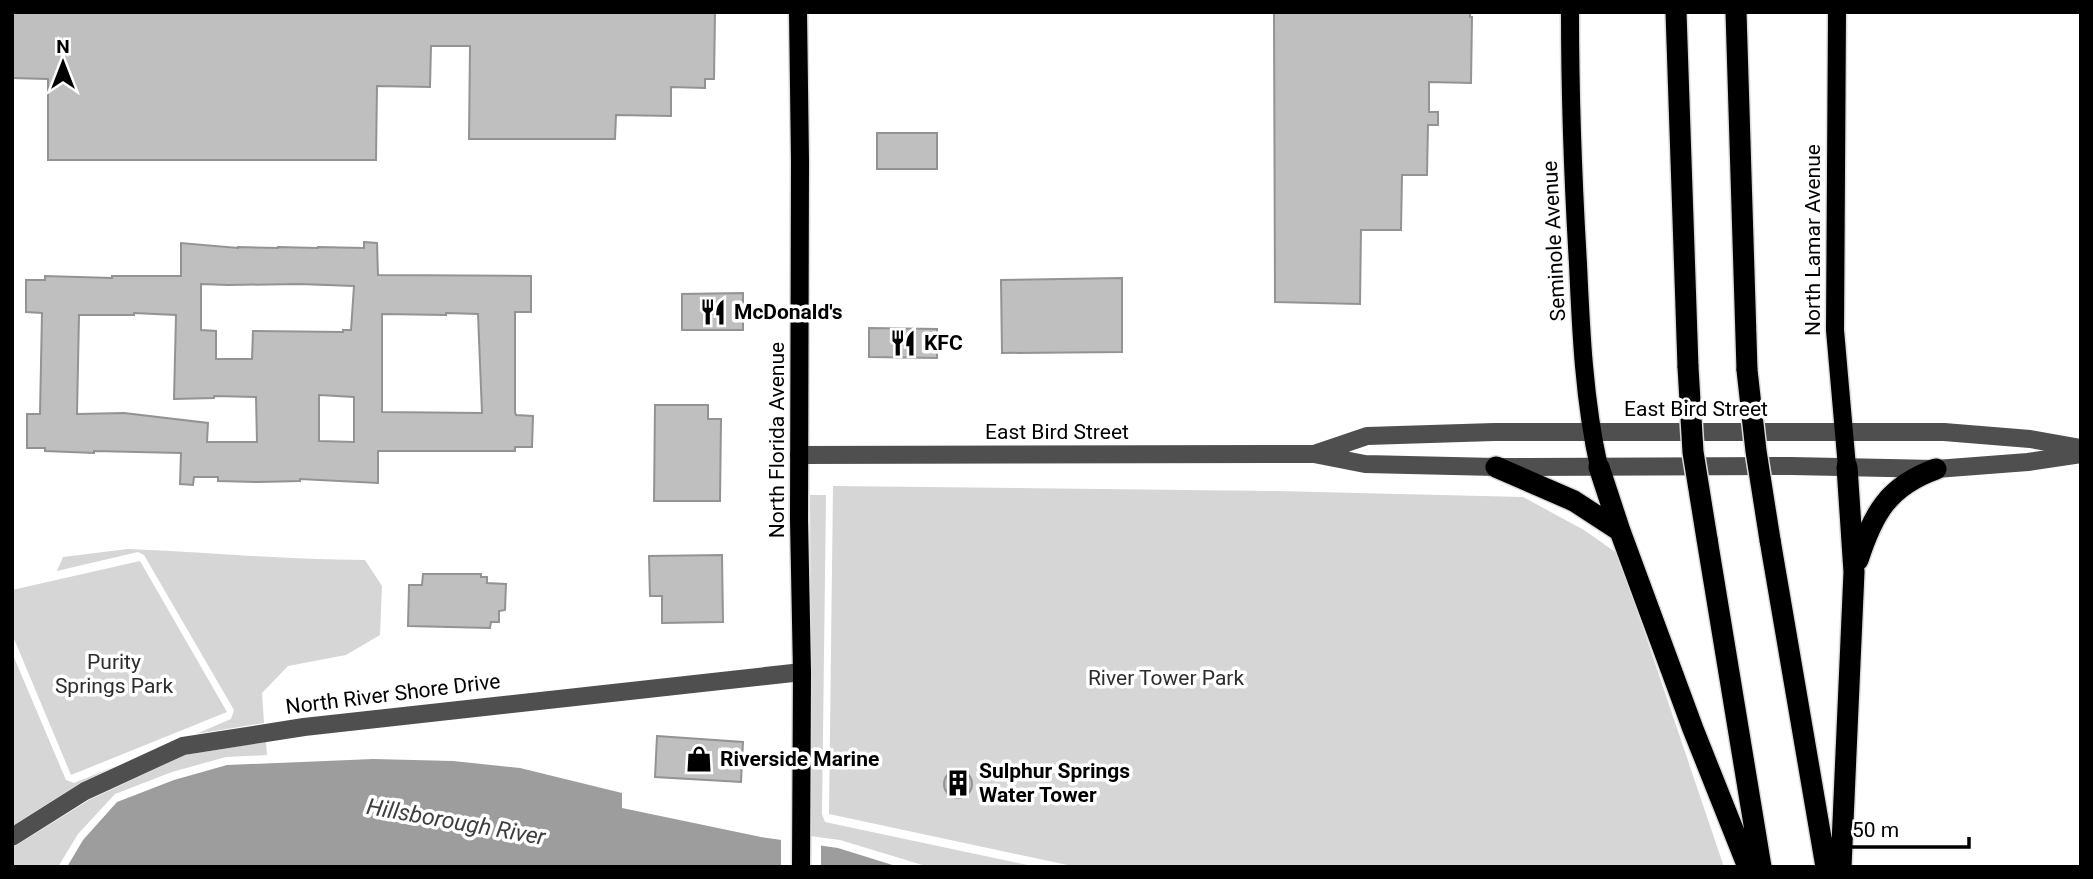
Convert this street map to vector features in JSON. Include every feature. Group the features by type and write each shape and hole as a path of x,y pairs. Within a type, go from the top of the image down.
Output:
{"highway":[{"path":"1676,12 1693,452 1761,867"},
{"path":"1737,12 1747,370 1770,540 1826,867"},
{"path":"1496,467 1574,501 1620,531"},
{"path":"1600,467 1620,531 1693,729 1748,867"},
{"path":"1841,867 1854,572 1847,467"},
{"path":"1854,572 1871,523 1886,501 1924,473 1936,468"}],"main road":[{"name":"North Florida Avenue","path":"798,12 801,867"},
{"name":"Seminole Avenue","path":"1570,12 1574,199 1581,334 1591,432 1600,467"},
{"name":"North Lamar Avenue","path":"1837,12 1835,331 1847,467"}],"street":[{"name":"East Bird Street","path":"1314,454 1367,436 1429,433 1944,432 2030,439 2081,448"},
{"name":"East Bird Street","path":"799,455 1314,454 1365,464 1496,467 1936,468 2028,462 2081,454"},
{"name":"North River Shore Drive","path":"12,837 85,791 183,746 304,727 802,672"}],"green space":[{"name":"River Tower Park","path":"833,486 1523,497 1584,530 1618,554 1724,867 1077,867 829,814"},
{"path":"810,495 826,495 822,814 825,822 1037,867 929,867 840,840 810,836"},
{"path":"128,549 365,560 382,586 380,635 346,655 288,666 262,693 264,723 196,734 231,719 234,710 144,555 138,552 57,571 63,557"},
{"name":"Purity Springs Park","path":"140,561 227,712 71,775 12,634 12,590"},
{"path":"13,655 66,780 74,783 118,765 82,782 12,826"},
{"path":"266,742 267,755 226,757 172,772 115,794 78,834 58,867 12,867 12,848 89,800 185,755"}],"water":[{"name":"Hillsborough River","path":"373,759 453,761 520,768 622,793 622,808 761,837 838,848 899,867 67,867 83,840 117,802 174,780 227,765"}],"pier":[{"path":"781,837 821,843 821,867 781,867"}],"building":[{"path":"12,12 715,12 714,79 705,79 705,88 671,87 671,116 616,115 615,139 469,139 470,46 431,46 430,87 377,86 376,160 48,160 48,79 12,78"},
{"path":"1274,12 1470,12 1472,17 1471,83 1429,82 1429,112 1438,112 1438,125 1428,125 1427,175 1402,175 1401,230 1361,230 1360,304 1275,302"},
{"path":"877,133 937,133 937,169 877,169"},
{"path":"364,242 377,243 378,275 531,276 531,312 515,312 515,412 516,415 533,416 532,447 515,447 515,451 378,451 378,483 300,479 218,481 218,477 194,477 193,485 180,484 181,453 94,453 27,448 27,414 40,414 42,313 26,312 26,280 45,280 45,276 181,276 181,243 238,248 364,248","holes":["201,284 354,286 351,330 253,331 252,359 216,359 216,331 201,330","382,314 478,314 482,413 382,412","79,315 176,315 174,399 256,397 257,442 207,442 208,423 124,413 77,414","319,395 354,397 354,442 319,441"]},
{"path":"1122,278 1122,352 1002,353 1001,280"},
{"name":"McDonald's","path":"743,293 743,330 682,330 682,294"},
{"name":"KFC","path":"869,328 937,329 937,358 869,357"},
{"path":"655,405 708,405 708,419 721,419 720,501 654,501"},
{"path":"722,555 723,622 662,623 662,596 650,596 649,556"},
{"path":"423,574 481,574 481,577 487,577 487,583 506,584 505,610 499,611 499,622 491,622 490,628 408,626 409,585 422,585"},
{"name":"Riverside Marine","path":"657,736 743,742 741,782 655,777"},
{"name":"Sulphur Springs Water Tower","path":"958,770 968,774 972,784 968,794 958,798 948,794 944,784 948,774"}],"place":[{"name":"McDonald's","path":"713,312"},
{"name":"KFC","path":"903,343"},
{"name":"Riverside Marine","path":"699,759"},
{"name":"Sulphur Springs Water Tower","path":"958,783"}]}
